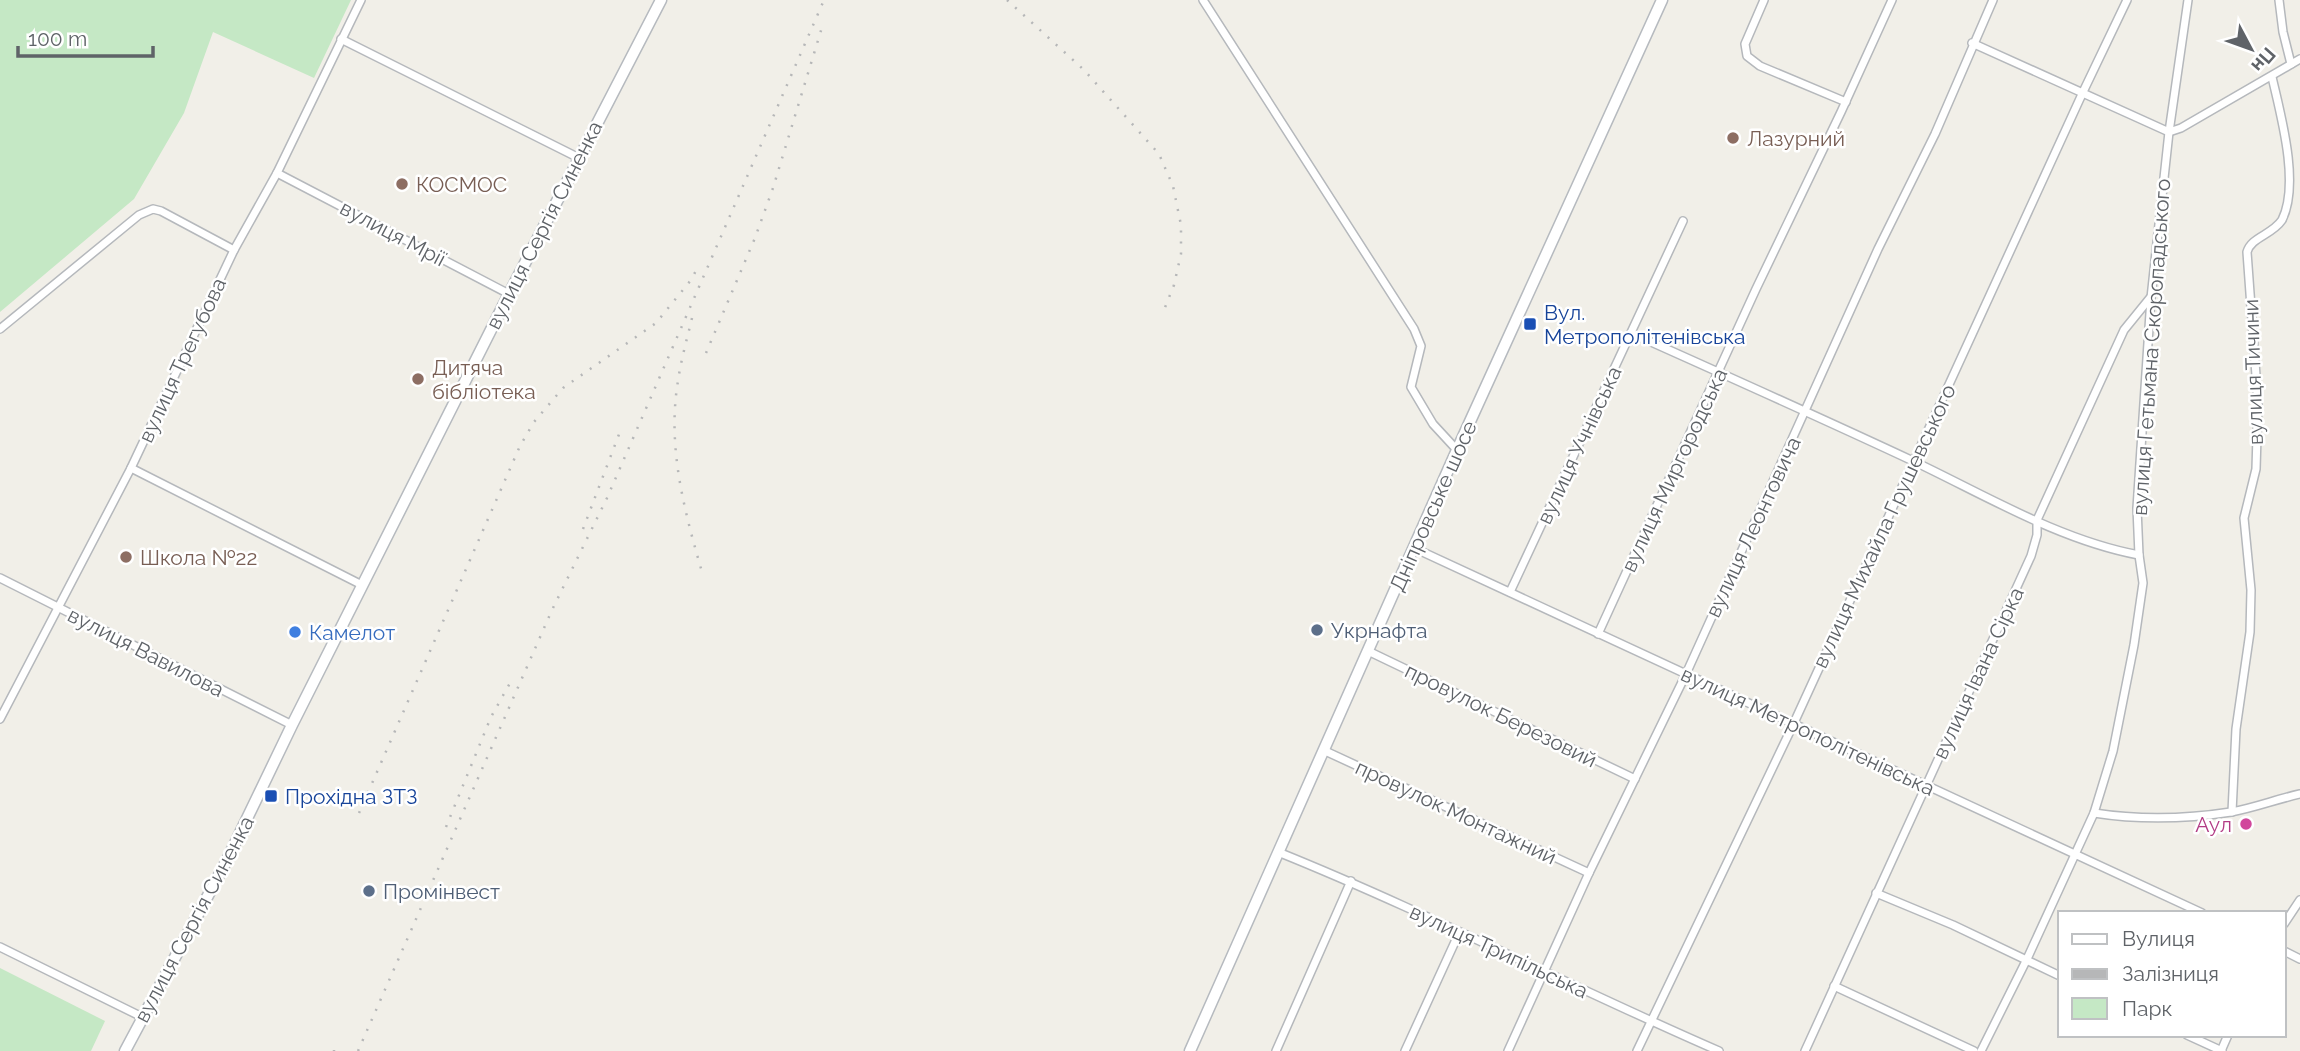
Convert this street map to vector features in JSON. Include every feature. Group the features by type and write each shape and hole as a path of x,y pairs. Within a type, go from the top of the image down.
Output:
{"street":[{"name":"вулиця Трегубова","path":"0,719 131,468 234,250 277,173 361,0"},
{"name":"вулиця Сергія Синенка","path":"125,1051 227,860 362,585 661,0"},
{"path":"1203,0 1414,329 1421,346 1411,387 1433,424 1457,450"},
{"name":"Дніпровське шосе","path":"1190,1051 1457,450 1662,0"},
{"path":"1764,0 1745,44 1747,56 1760,66 1846,102"},
{"name":"вулиця Миргородська","path":"1598,634 1892,0"},
{"name":"вулиця Леонтовича","path":"1508,1051 1589,873 1686,674 1878,249 1935,134 1972,43 1993,0"},
{"name":"вулиця Михайла Грушевського","path":"1637,1051 1793,725 2082,92 2127,0"},
{"name":"вулиця Гетьмана Скоропадського","path":"1981,1051 2027,960 2094,813 2113,751 2134,645 2143,583 2138,555 2137,508 2151,298 2169,132 2188,0"},
{"path":"2279,0 2291,64"},
{"path":"341,39 579,158"},
{"path":"1972,43 2169,132 2181,128 2300,59"},
{"name":"вулиця Тичини","path":"2232,812 2236,729 2250,632 2251,590 2244,518 2256,469 2258,403 2247,252 2253,242 2277,227 2291,196 2291,171 2272,77"},
{"name":"вулиця Мрії","path":"277,173 509,294"},
{"path":"0,329 146,210 161,211 234,250"},
{"name":"вулиця Учнівська","path":"1510,592 1683,221"},
{"name":"вулиця Івана Сірка","path":"1805,1051 2031,556 2037,520 2123,330 2151,298"},
{"path":"1631,333 2037,520 2114,550 2138,555"},
{"path":"131,468 362,585"},
{"name":"вулиця Метрополітенівська","path":"1414,548 2198,911"},
{"name":"вулиця Вавилова","path":"0,578 292,725"},
{"name":"провулок Березовий","path":"1368,651 1635,779"},
{"name":"провулок Монтажний","path":"1323,750 1589,873"},
{"path":"2094,813 2133,818 2183,817 2232,812 2300,794"},
{"name":"вулиця Трипільська","path":"1278,852 1351,881 1719,1051"},
{"path":"1276,1051 1351,881"},
{"path":"1876,893 2058,975"},
{"path":"2286,921 2300,900"},
{"path":"1405,1051 1459,933"},
{"path":"0,947 142,1017"},
{"path":"1834,986 1975,1051"},
{"path":"2191,1037 2221,1051"}],"green space":[{"path":"0,0 351,0 314,78 213,32 184,113 134,199 0,312"},
{"path":"0,968 105,1021 91,1051 0,1051"}],"railway":[{"path":"358,1051 552,610 607,498 824,0"},
{"path":"1007,0 1084,70 1159,154 1173,186 1181,225 1181,254 1174,285 1164,310"},
{"path":"706,353 755,238 773,188 823,24"},
{"path":"359,813 520,446 534,422 563,388 656,323 691,280 698,267"},
{"path":"692,318 678,381 675,430 679,478 702,572"},
{"path":"583,529 621,429"},
{"path":"446,827 491,717 510,683"}],"place":[{"name":"Лазурний","path":"1733,138"},
{"name":"КОСМОС","path":"402,184"},
{"name":"Вул. Метрополітенівська","path":"1530,324"},
{"name":"Дитяча бібліотека","path":"418,379"},
{"name":"Школа №22","path":"126,557"},
{"name":"Укрнафта","path":"1317,630"},
{"name":"Камелот","path":"295,632"},
{"name":"Прохідна ЗТЗ","path":"271,796"},
{"name":"Аул","path":"2246,824"},
{"name":"Промінвест","path":"369,891"}]}
